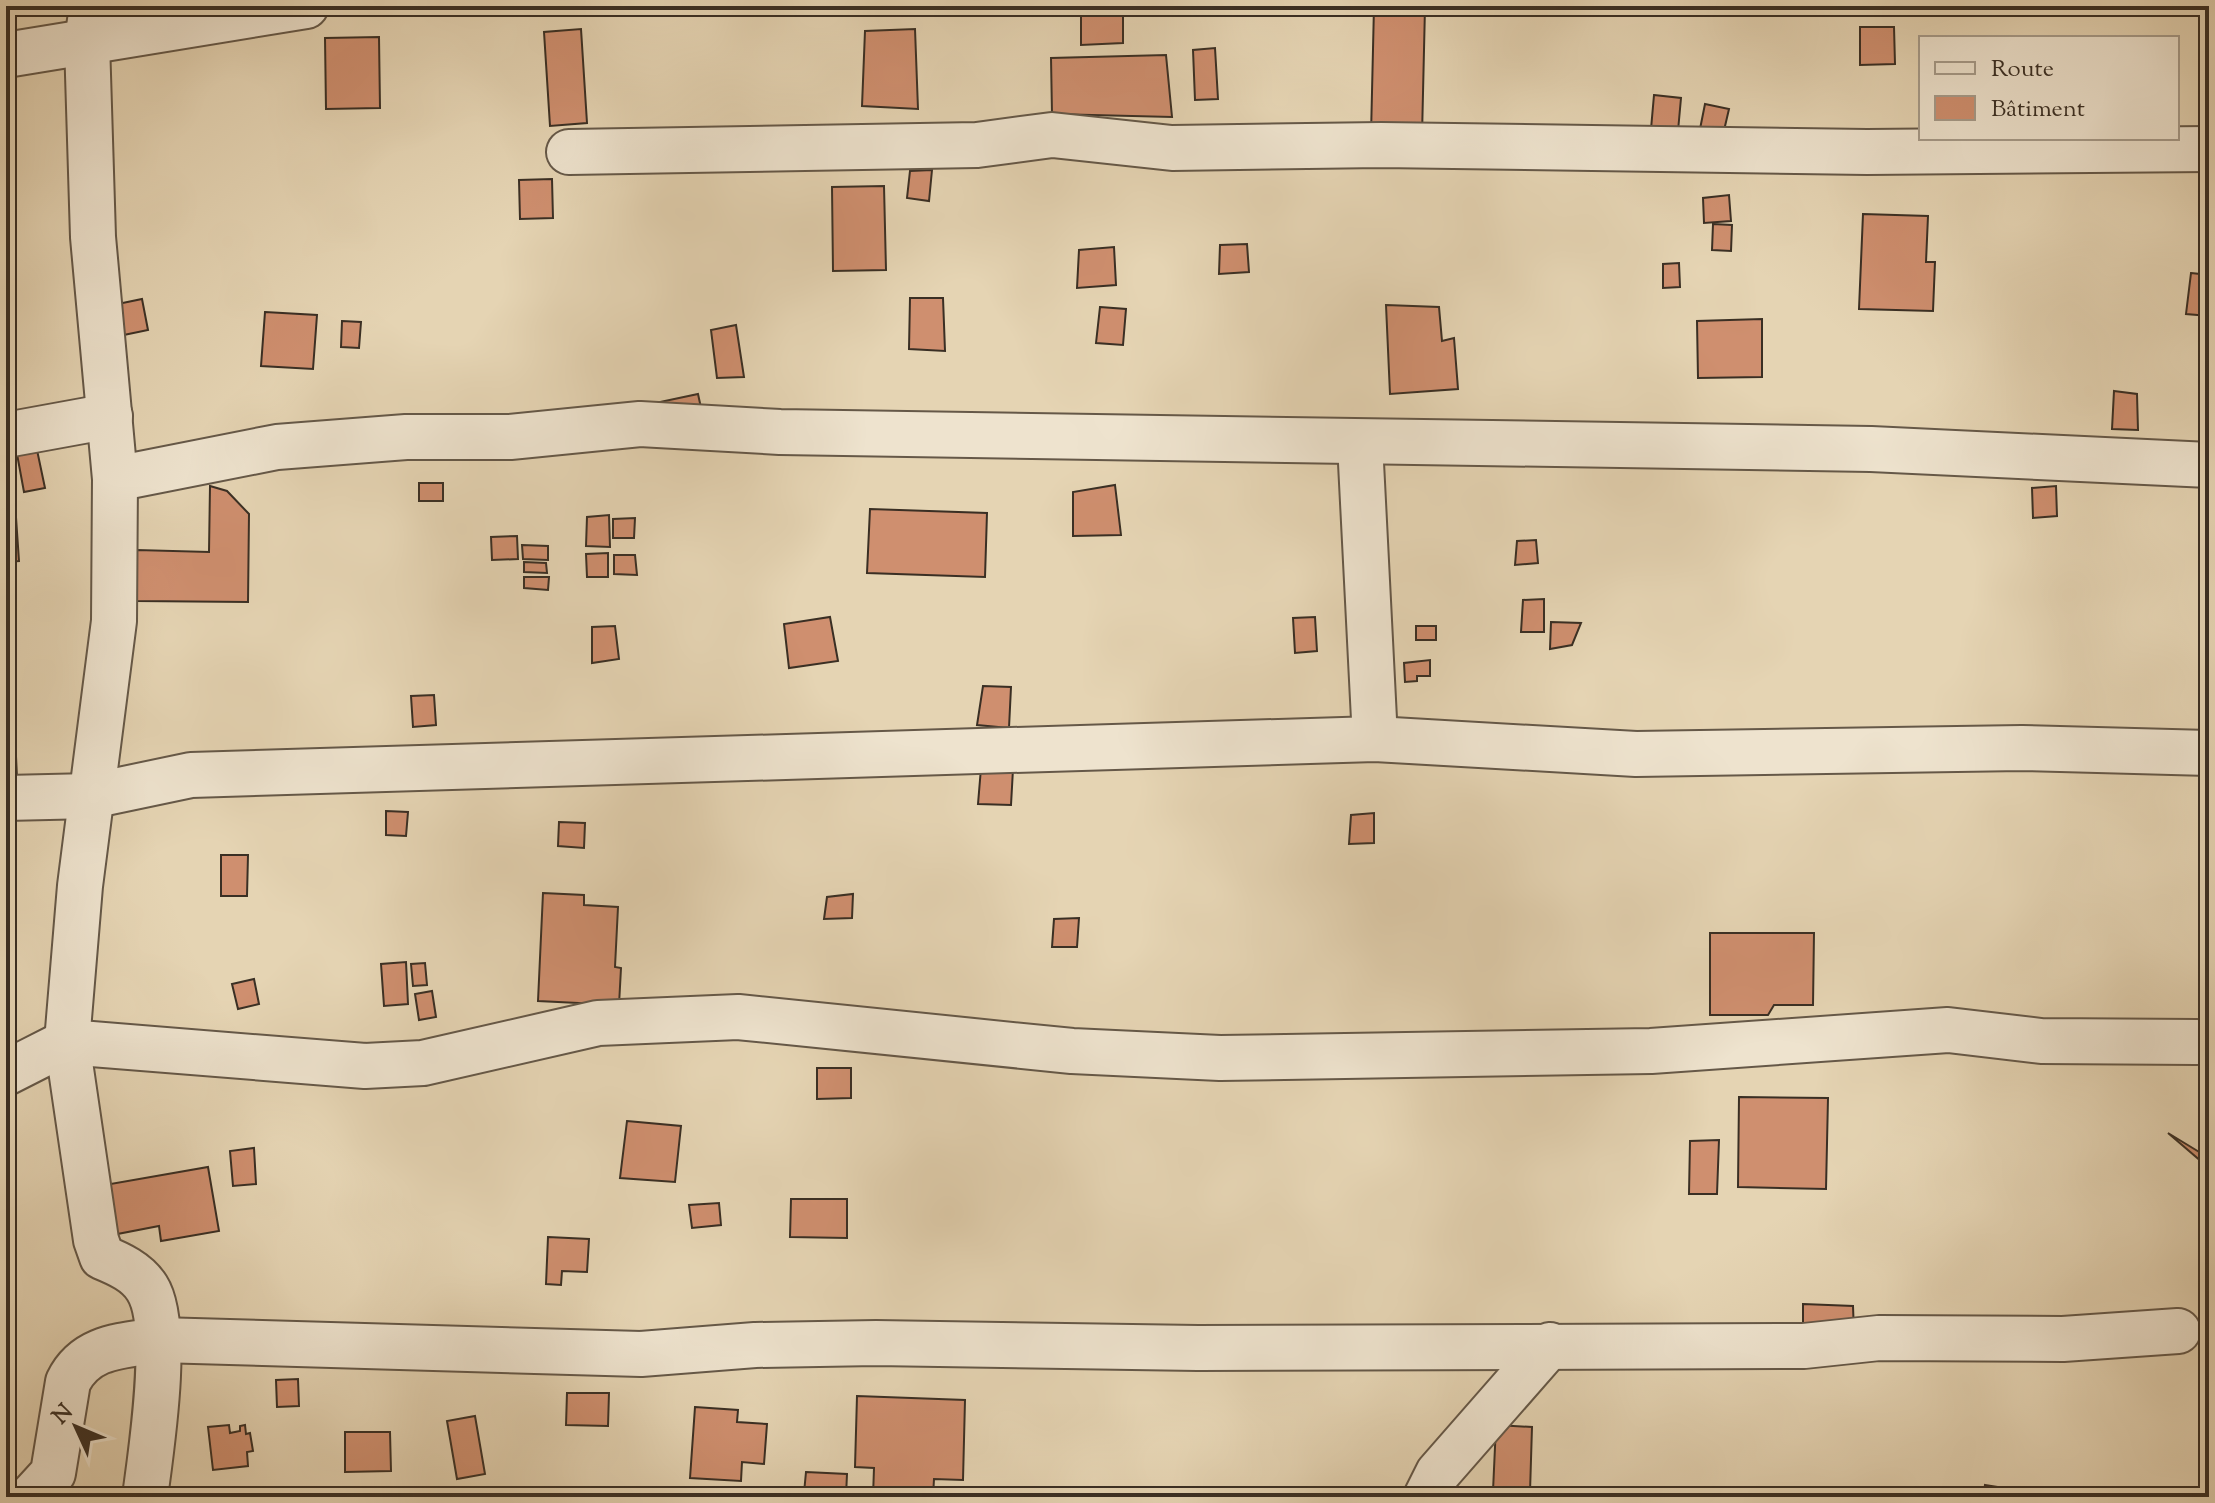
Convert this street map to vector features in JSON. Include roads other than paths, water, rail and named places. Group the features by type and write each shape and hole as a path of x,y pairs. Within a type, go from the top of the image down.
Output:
{"street":[{"path":"6,55 89,24 306,6"},
{"path":"89,24 93,237 115,479 114,621 91,796 67,1042 96,1240 102,1257 120,1264 147,1288 159,1340 145,1497"},
{"path":"569,152 977,145 1052,135 1172,148 1381,145 1867,152 2209,149"},
{"path":"6,435 110,416"},
{"path":"115,479 277,447 406,437 510,437 640,424 780,432 1871,449 2209,465"},
{"path":"1360,443 1375,739"},
{"path":"6,798 91,796 191,775 801,759 1375,739 1636,754 2022,748 2209,753"},
{"path":"6,1073 67,1042 365,1066 423,1063 598,1023 738,1017 1072,1051 1220,1058 1651,1051 1948,1030 2041,1041 2197,1042"},
{"path":"31,1497 53,1473 68,1382 74,1370 98,1351 159,1340 641,1354 755,1345 876,1343 1198,1348 1804,1346 1879,1338 2063,1339 2178,1331"},
{"path":"1426,1497 1438,1473 1550,1345"}]}
